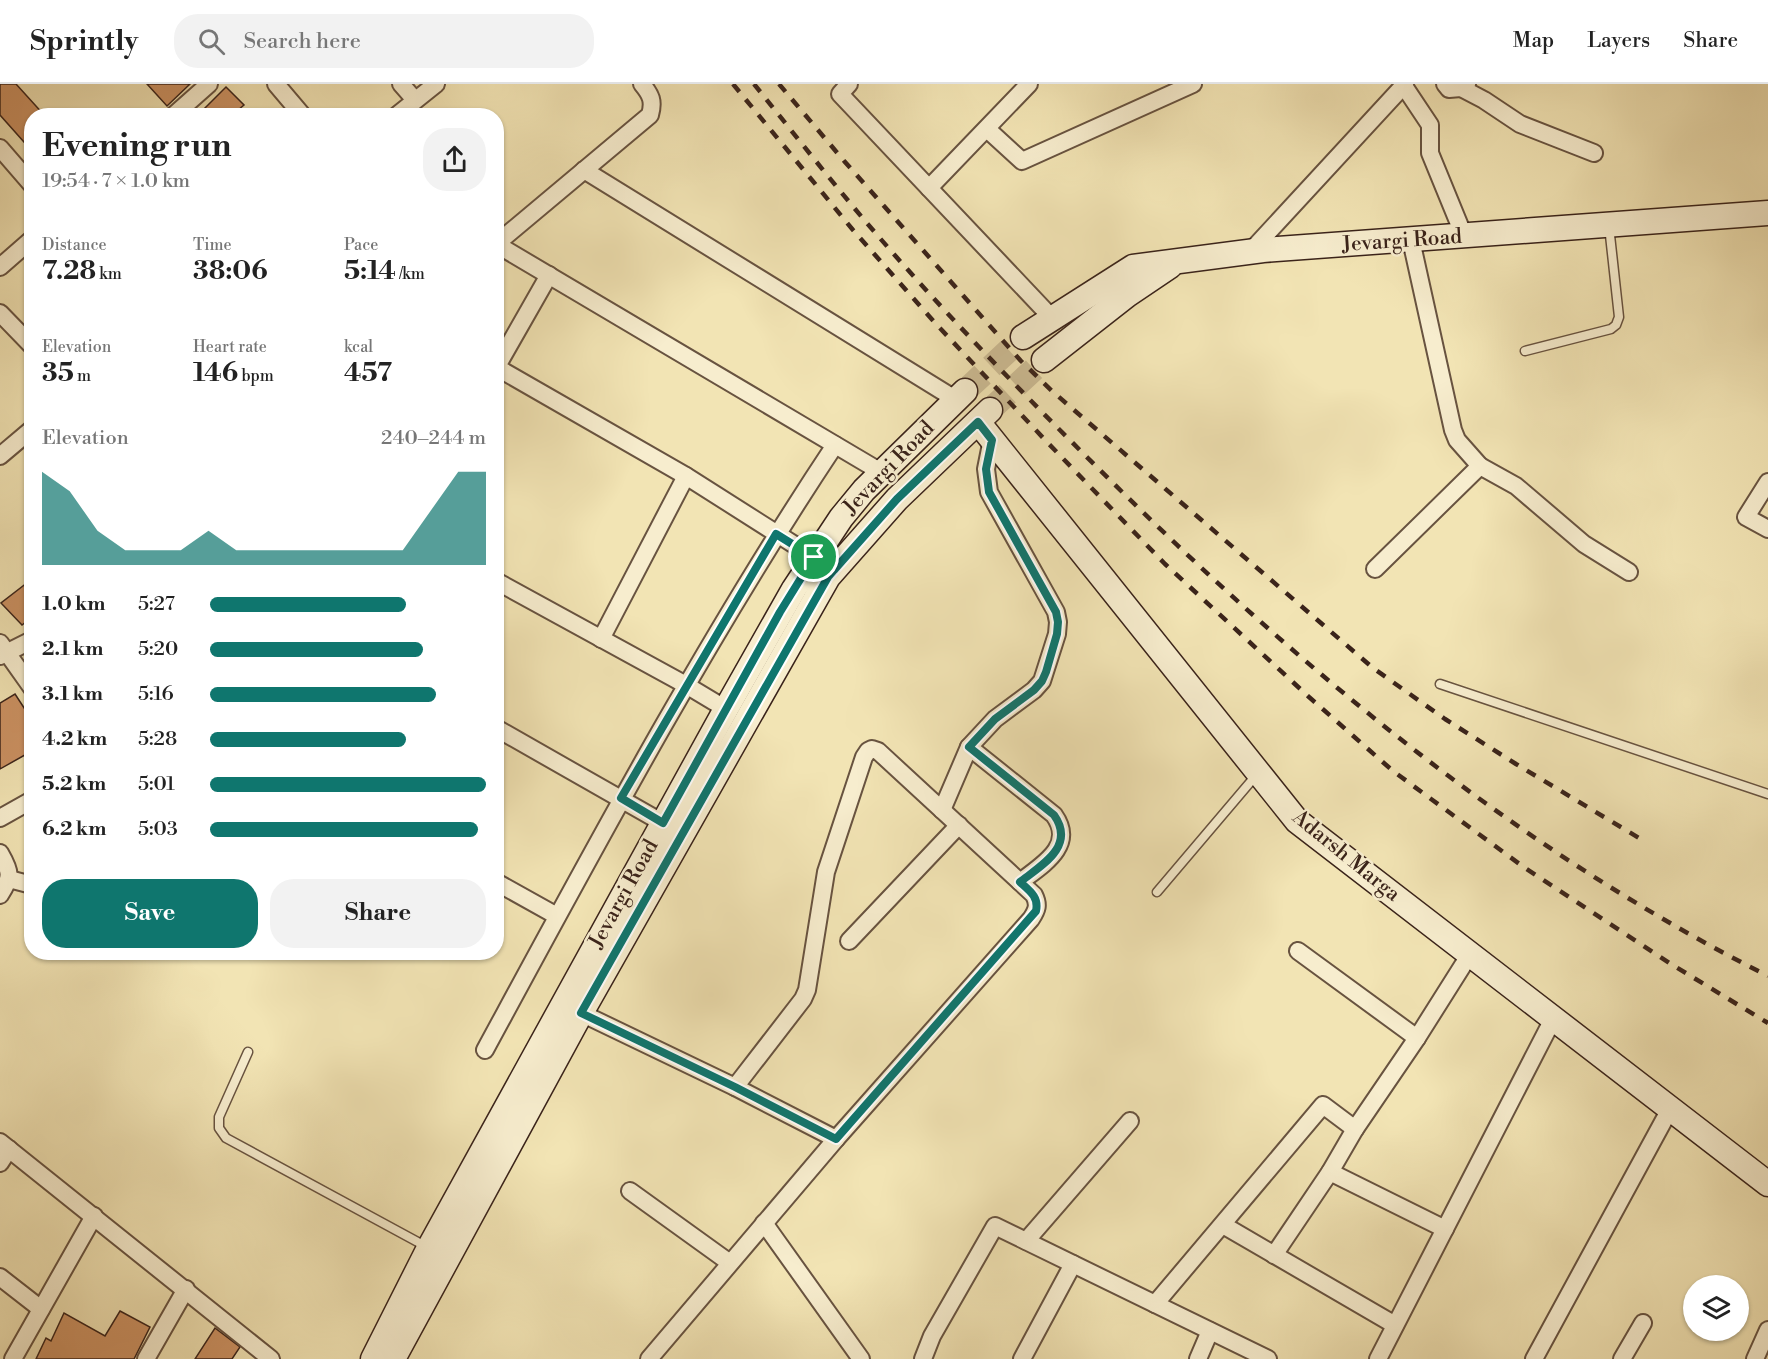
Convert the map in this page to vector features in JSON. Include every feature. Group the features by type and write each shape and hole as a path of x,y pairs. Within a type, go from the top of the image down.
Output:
{"main road":[{"name":"Jevargi Road","path":"1023,337 1133,267 1250,252 1768,213"},
{"path":"1044,360 1127,295 1175,263"},
{"name":"Jevargi Road","path":"373,1359 429,1248 780,612 824,564 841,518 864,490 960,395"},
{"path":"393,1359 581,1013 828,577 824,564 987,424"},
{"name":"Adarsh Marga","path":"987,424 1297,821 1768,1184"}],"street":[{"path":"182,108 209,84"},
{"path":"276,84 296,108"},
{"path":"401,84 415,100"},
{"path":"406,108 436,84"},
{"path":"504,237 650,115 654,104 650,93 642,84"},
{"path":"929,188 1029,84"},
{"path":"987,129 1022,161 1193,84"},
{"path":"1250,252 1404,85 1430,125 1430,153 1464,236"},
{"path":"1458,85 1520,124 1594,153"},
{"path":"840,87 929,188 1052,318"},
{"path":"0,148 24,176"},
{"path":"584,170 960,395"},
{"path":"1411,240 1457,440 1480,466 1516,486 1584,544 1629,572"},
{"path":"0,267 24,246"},
{"path":"504,249 881,472"},
{"path":"504,355 549,275"},
{"path":"0,313 24,338"},
{"path":"504,372 686,476 824,564"},
{"path":"942,810 969,747 995,719 1034,690 1042,681 1057,634 1056,612 989,492 986,469 987,424"},
{"path":"0,456 24,436"},
{"path":"485,1050 621,798 686,685 776,534 835,445"},
{"path":"1375,568 1480,466"},
{"path":"601,639 686,476"},
{"path":"1768,483 1746,517 1768,529"},
{"path":"504,585 726,709"},
{"path":"24,643 2,651 24,678"},
{"path":"504,732 663,823"},
{"path":"969,747 1054,815 1061,825 1063,836 1056,851 1044,864 1020,882"},
{"path":"649,1359 836,1139 1036,911 1038,903 1034,895 883,754 872,749 868,751 859,768 826,872 807,990 803,999 735,1087"},
{"path":"0,818 24,804"},
{"path":"849,941 959,825"},
{"path":"0,853 8,867 9,879 0,895"},
{"path":"9,879 24,883"},
{"path":"504,886 557,916"},
{"path":"1298,951 1418,1038"},
{"path":"1274,1255 1330,1172 1355,1129 1418,1038 1470,954"},
{"path":"581,1013 735,1087 836,1139"},
{"path":"1378,1359 1553,1019"},
{"path":"1155,1304 1323,1105 1355,1129"},
{"path":"1534,1359 1670,1109"},
{"path":"1026,1241 1130,1121"},
{"path":"3,1151 94,1216 271,1359"},
{"path":"1330,1172 1445,1229"},
{"path":"630,1191 730,1263"},
{"path":"13,1359 94,1216"},
{"path":"764,1223 861,1359"},
{"path":"1222,1225 1395,1325"},
{"path":"923,1359 932,1336 995,1226 1268,1359"},
{"path":"1022,1359 1072,1264"},
{"path":"0,1277 42,1309"},
{"path":"146,1359 186,1289"},
{"path":"1622,1359 1643,1323"},
{"path":"1755,1359 1768,1330"},
{"path":"1198,1359 1210,1331"}],"lane":[{"path":"1525,351 1611,329 1616,325 1619,317 1609,225"},
{"path":"1440,684 1768,794"},
{"path":"1157,892 1258,773"},
{"path":"248,1052 219,1117 219,1128 226,1138 429,1248"}],"building":[{"path":"0,84 16,84 38,108 24,108 24,142 0,115"},
{"path":"147,84 190,84 167,106"},
{"path":"226,87 244,105 240,108 205,108"},
{"path":"24,585 24,623 22,625 1,603"},
{"path":"15,694 24,708 24,756 0,769 0,703"},
{"path":"120,1311 150,1327 134,1359 36,1359 46,1338 51,1341 64,1313 105,1336"},
{"path":"215,1328 240,1347 232,1359 195,1359"}],"tunnel":[{"path":"965,391 1023,337"},
{"path":"990,410 1044,360"}],"railway":[{"path":"733,84 853,230 937,325 1165,564 1309,697 1393,771 1525,868 1671,964 1768,1023"},
{"path":"754,84 895,256 1016,386 1184,552 1261,622 1420,754 1502,815 1588,873 1677,927 1768,976"},
{"path":"779,84 1021,361 1052,391 1373,668 1445,719 1644,841"}],"route":[{"path":"814,557 780,612 663,823 621,798 776,534 834,570 581,1013 735,1087 836,1139 1036,911 1038,903 1034,895 1020,882 1044,864 1056,851 1063,836 1061,825 1054,815 969,747 995,719 1034,690 1042,681 1057,634 1058,622 1056,612 989,492 986,469 992,440 978,422 897,499 834,570 814,557"}]}
